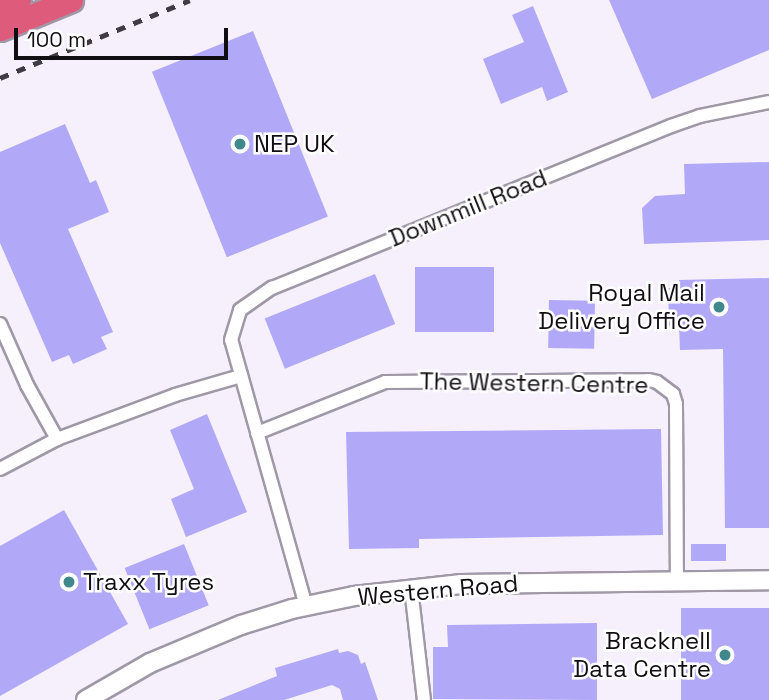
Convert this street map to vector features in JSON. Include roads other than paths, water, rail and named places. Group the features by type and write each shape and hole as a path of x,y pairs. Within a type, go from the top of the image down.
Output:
{"highway":[{"path":"0,7 19,0"},
{"path":"0,29 71,0"}],"street":[{"name":"Downmill Road","path":"306,606 231,340 233,326 240,310 260,294 671,126 699,116 769,102"},
{"path":"0,324 27,385 57,439"},
{"path":"0,469 57,439 175,395 241,376"},
{"name":"The Western Centre","path":"257,433 385,382 657,382 673,394 676,404 677,580"},
{"name":"Western Road","path":"86,700 150,663 201,640 306,606 411,588 769,580"},
{"path":"411,588 424,700"}],"railway":[{"path":"0,78 190,0"}],"place":[{"name":"NEP UK","path":"240,144"},
{"name":"Royal Mail Delivery Office","path":"719,307"},
{"name":"Traxx Tyres","path":"69,582"},
{"name":"Bracknell Data Centre","path":"725,655"}]}
